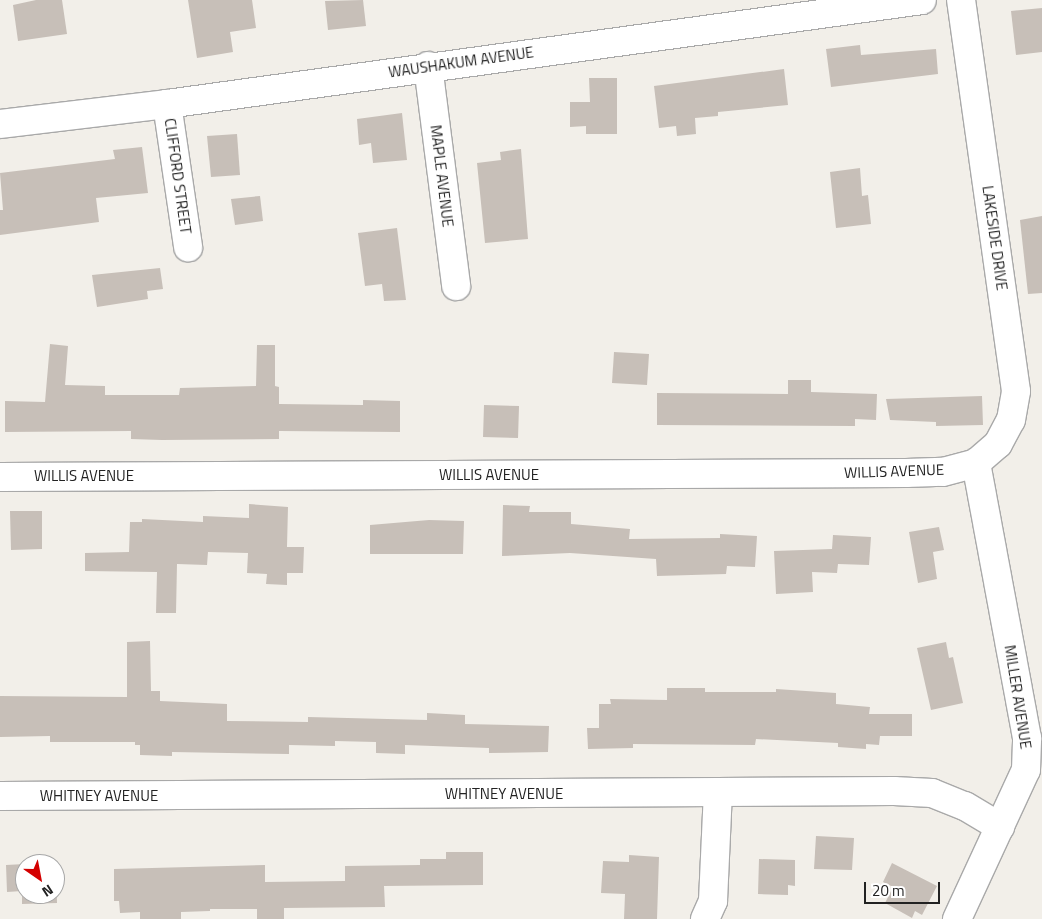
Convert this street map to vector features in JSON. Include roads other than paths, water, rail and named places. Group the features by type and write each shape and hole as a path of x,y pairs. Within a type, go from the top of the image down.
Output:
{"street":[{"name":"WAUSHAKUM AVENUE","path":"0,124 167,104 428,66 922,0"},
{"name":"LAKESIDE DRIVE","path":"961,0 1016,391 1011,420 998,444 976,463"},
{"name":"MAPLE AVENUE","path":"428,66 456,286"},
{"name":"CLIFFORD STREET","path":"167,104 188,247"},
{"name":"WILLIS AVENUE","path":"0,477 906,473 943,472 976,463"},
{"name":"MILLER AVENUE","path":"957,919 1026,770 1027,738 976,463"},
{"name":"WHITNEY AVENUE","path":"0,796 718,792 932,793 965,806 1000,827"},
{"path":"705,919 713,901 718,792"}]}
